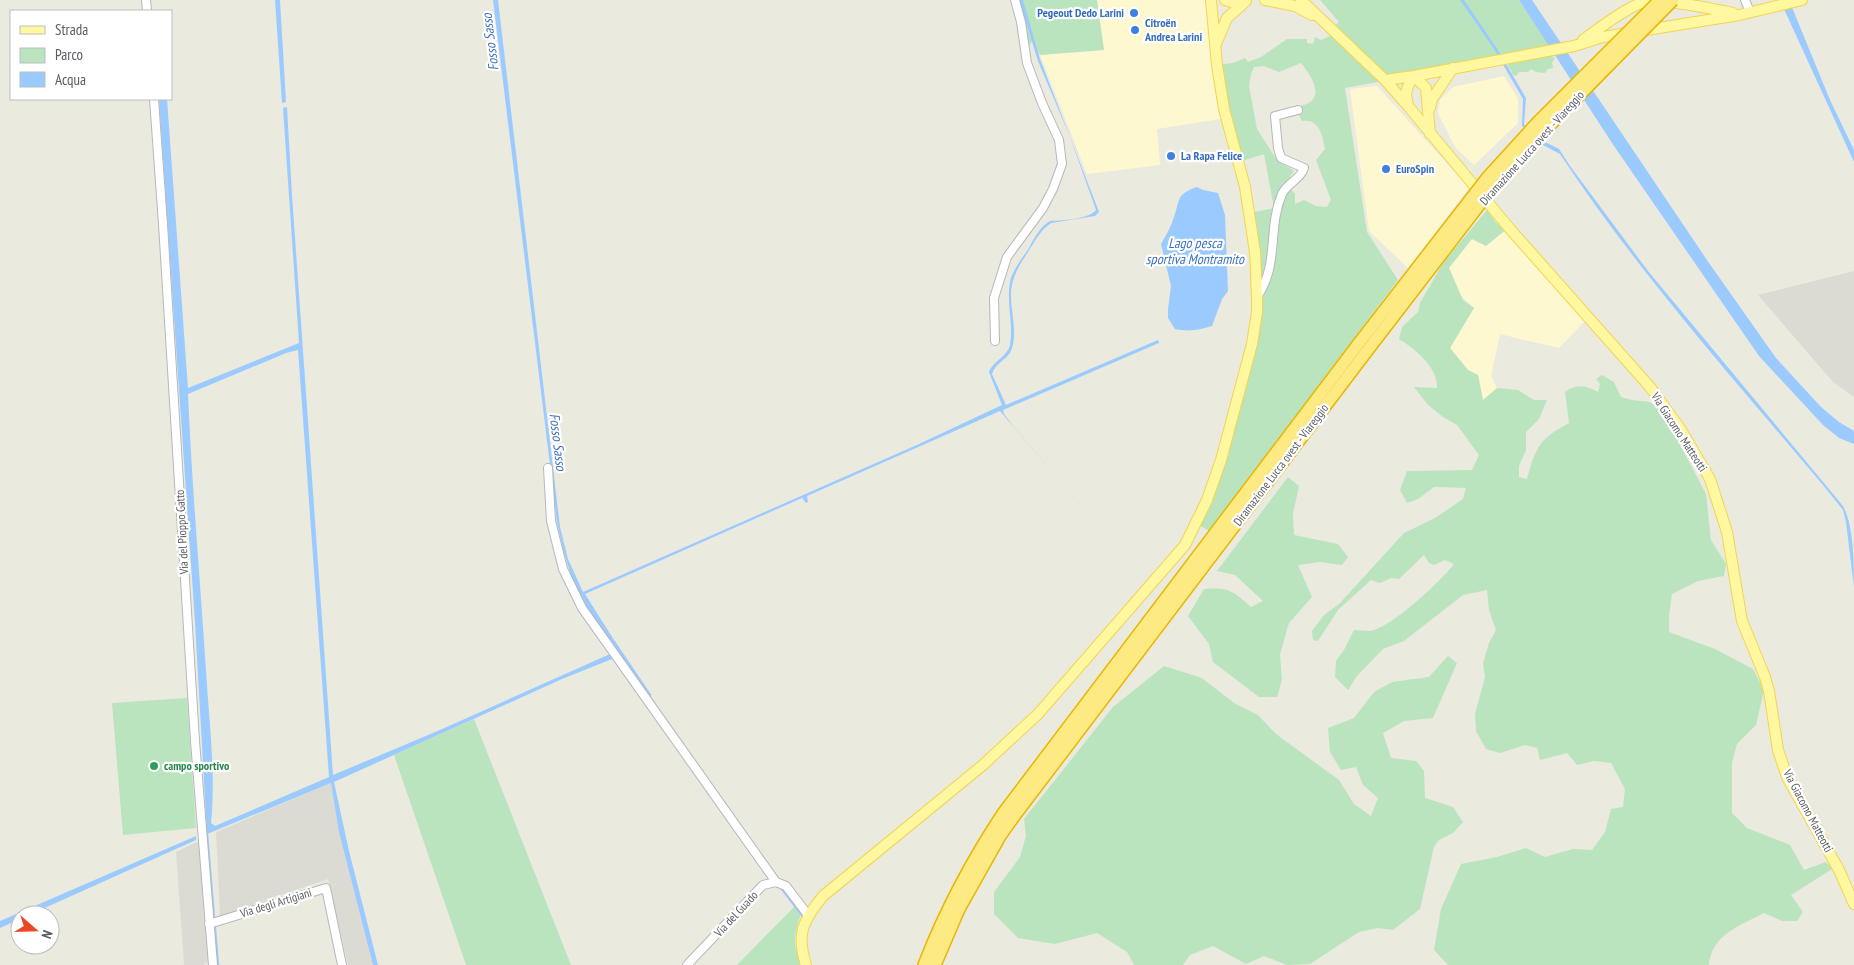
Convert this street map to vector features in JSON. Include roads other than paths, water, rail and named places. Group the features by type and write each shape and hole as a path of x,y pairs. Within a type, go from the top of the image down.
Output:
{"highway":[{"name":"Diramazione Lucca ovest - Viareggio","path":"924,965 942,920 986,838 1009,814 1292,450 1363,347 1487,178 1537,123 1660,0"},
{"name":"Diramazione Lucca ovest - Viareggio","path":"935,965 959,909 1000,836 1009,814 1292,433 1496,183 1545,130 1673,0"}],"main road":[{"path":"806,965 800,947 802,931 808,915 823,896 983,765 1038,714 1184,545 1207,500 1221,460 1252,344 1257,312 1255,252 1245,186 1224,109 1215,47 1211,0"},
{"path":"1225,0 1235,2 1247,1"},
{"path":"1265,0 1295,6 1324,22"},
{"path":"1301,0 1324,22"},
{"path":"1215,47 1227,18 1247,1"},
{"path":"1574,46 1620,15 1645,2 1676,1 1739,15"},
{"path":"1385,80 1574,46 1603,37 1739,15 1797,1"},
{"name":"Via Giacomo Matteotti","path":"1324,22 1385,80 1408,106 1510,229 1650,387 1681,430 1710,479 1727,532 1742,621 1765,677 1778,750 1787,777 1849,890 1854,904"},
{"path":"1429,114 1432,99 1453,68"},
{"path":"1408,106 1405,97 1407,86 1414,76"},
{"path":"1414,76 1426,88 1430,134"}],"street":[{"path":"995,341 994,298 1007,257 1043,208 1053,189 1062,164 1059,140 1026,63 1021,22 1015,0"},
{"path":"1745,0 1750,12"},
{"name":"Via del Pioppo Gatto","path":"154,100 195,741 213,965"},
{"path":"1257,297 1266,285 1271,265 1274,224 1282,193 1289,184 1302,174 1304,168 1281,158 1278,148 1275,116 1298,110"},
{"path":"548,468 551,521 563,568 582,608 776,882 786,886 808,915"},
{"name":"Via del Guado","path":"688,965 763,886 776,882"},
{"name":"Via degli Artigiani","path":"209,924 326,888 342,965"}],"water":[{"path":"275,0 280,0 286,102 282,103"},
{"path":"493,0 498,0 560,527 568,559 583,592 919,444 1002,405 989,372 1006,353 1010,345 1009,286 1011,278 1038,233 1046,223 1081,218 1096,210 1070,137 1038,61 1019,0 1023,0 1040,59 1099,212 1095,216 1051,223 1035,240 1018,268 1011,289 1014,333 1011,351 992,374 1006,405 1158,340 1159,343 1003,410 1014,427 1104,532 1000,411 807,496 808,502 806,503 802,498 585,594 693,759 584,604 564,554 557,522"},
{"path":"1460,0 1464,0 1498,50 1526,98 1524,124 1526,128 1541,140 1559,149 1648,271 1843,506 1847,514 1851,535 1854,588 1843,510 1653,282 1590,198 1560,154 1543,145 1522,126 1523,99 1494,49"},
{"path":"1519,0 1532,0 1709,263 1776,358 1821,407 1839,422 1854,431 1854,444 1839,438 1823,425 1759,356 1614,146"},
{"path":"1789,0 1830,100 1854,150 1854,162 1784,9"},
{"path":"159,100 167,100 188,388 299,343 283,108 287,107 333,775 440,730 610,654 612,659 562,679 334,782 349,851 378,965 373,965 339,832 331,783 207,834 195,622","holes":["298,350 329,777 215,826 211,823 212,747 188,394 286,353"]},
{"name":"Lago pesca sportiva Montramito","path":"1197,187 1218,193 1225,215 1228,291 1222,299 1212,326 1203,329 1180,330 1175,329 1168,318 1171,286 1161,244 1171,224 1180,198 1185,192"},
{"path":"196,836 196,840 51,905 37,905"},
{"path":"10,917 10,924 0,928 0,921"}],"waterway":[{"name":"Fosso Sasso","path":"614,642 650,695"},
{"path":"207,834 218,965"},
{"name":"Fosso Sasso","path":"782,889 804,918"}],"place":[{"name":"Pegeout Dedo Larini","path":"1134,13"},
{"name":"Citroën Andrea Larini","path":"1135,30"},
{"name":"La Rapa Felice","path":"1171,156"},
{"name":"EuroSpin","path":"1386,169"},
{"name":"campo sportivo","path":"154,766"}]}
